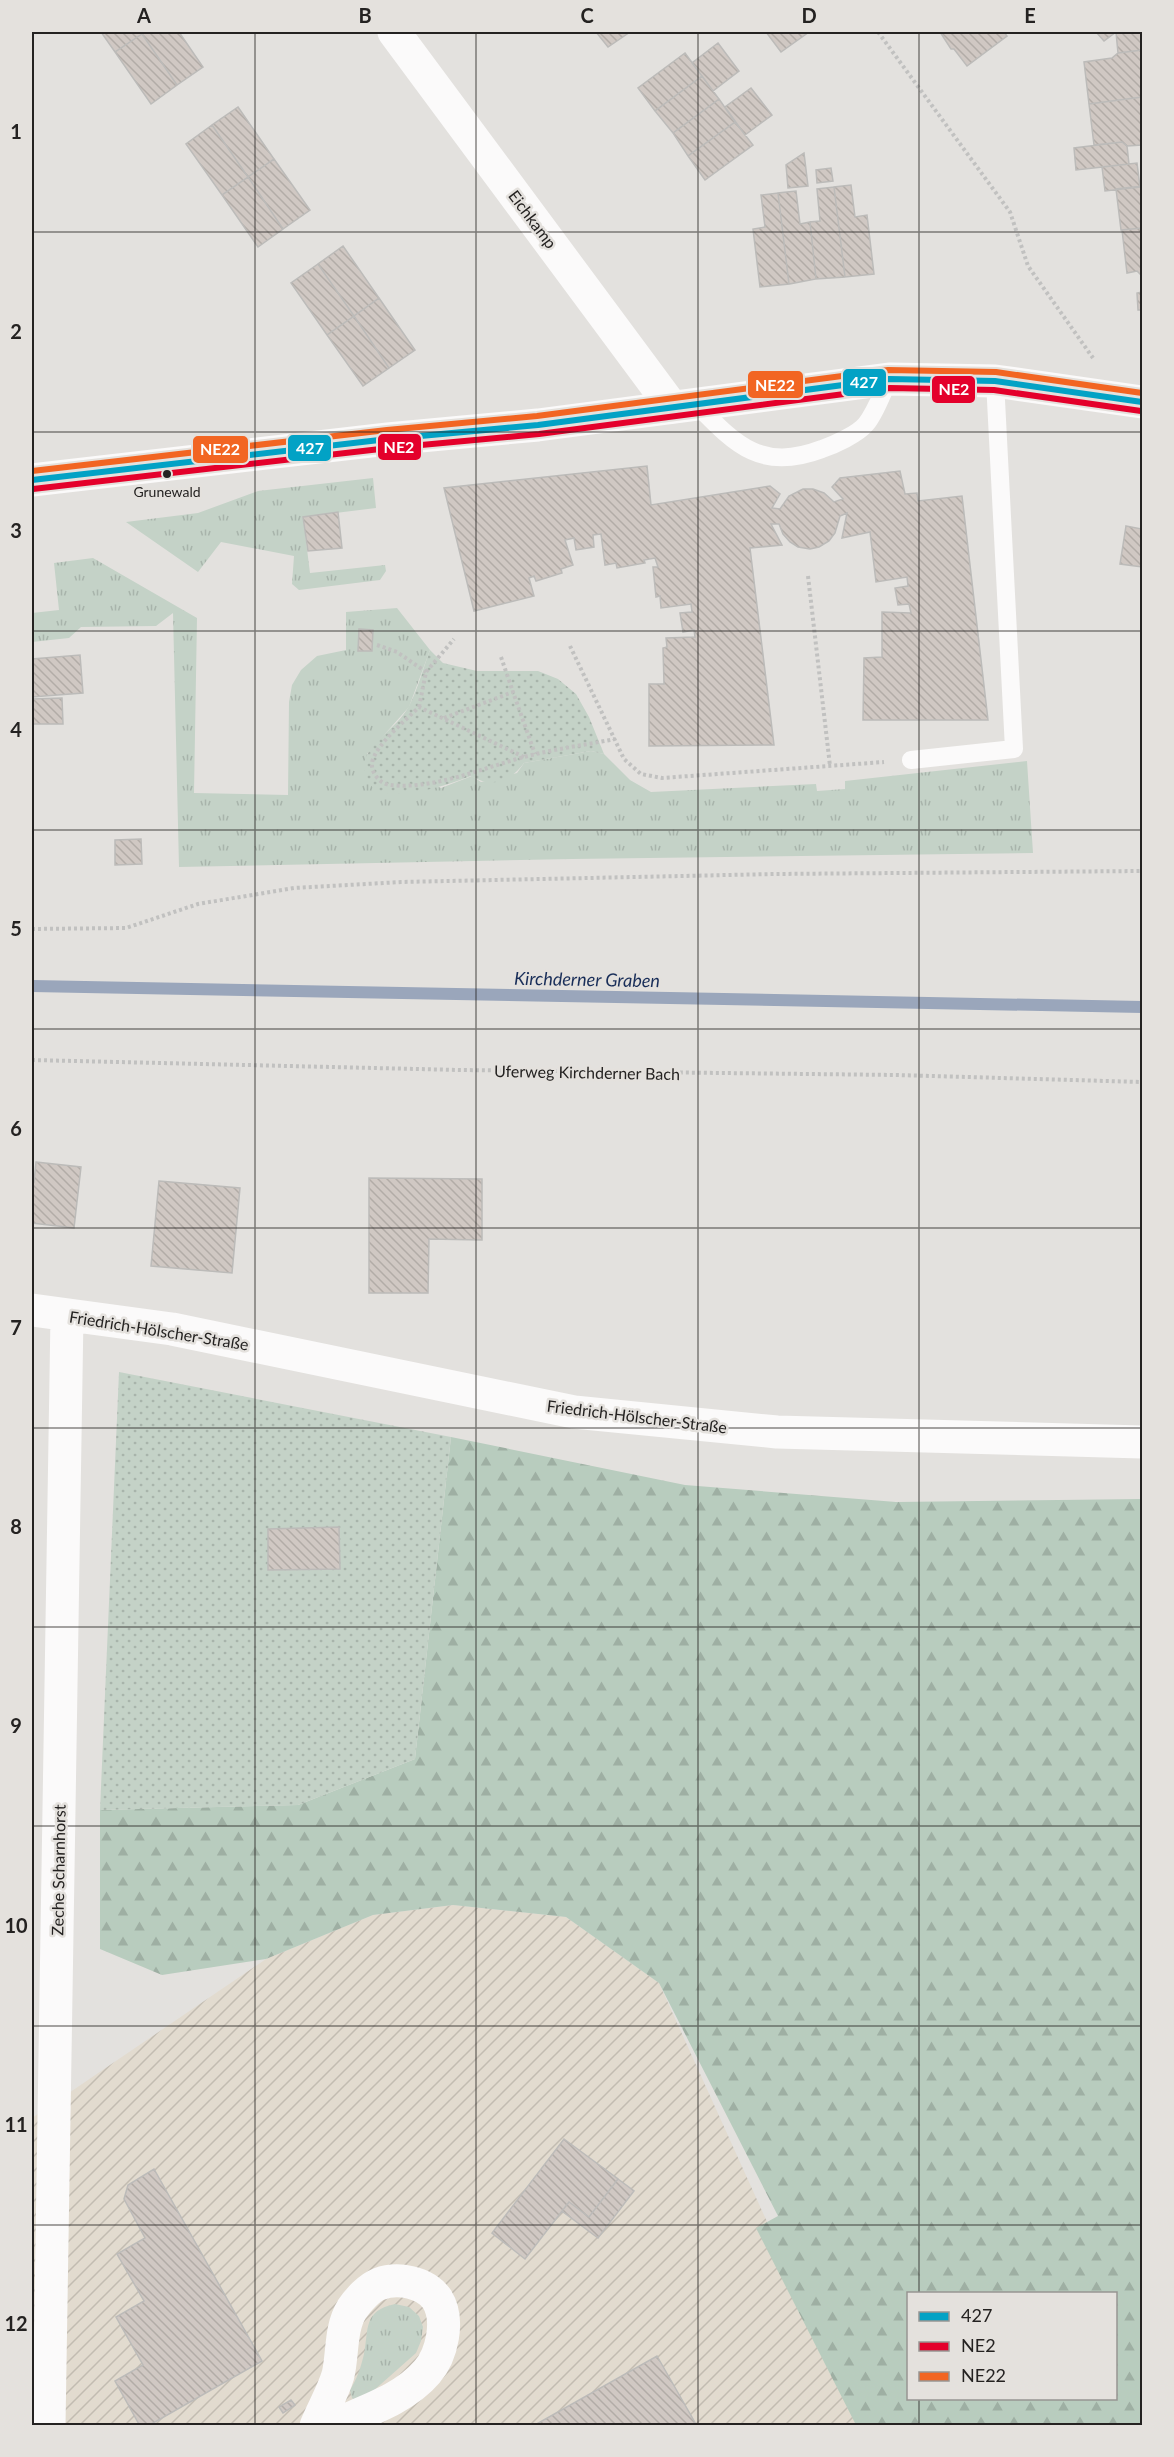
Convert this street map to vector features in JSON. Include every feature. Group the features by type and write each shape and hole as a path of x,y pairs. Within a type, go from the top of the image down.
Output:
{"street":[{"name":"Eichkamp","path":"394,32 684,405"},
{"path":"32,480 388,439 538,425 889,379 995,381 1143,402"},
{"name":"Friedrich-Hölscher-Straße","path":"32,1310 172,1329 574,1412 777,1432 1143,1442"},
{"name":"Zeche Scharnhorst","path":"49,2426 41,2361 68,1315"},
{"path":"316,2426 337,2376 345,2327 351,2310 377,2284 397,2280 420,2285 437,2300 443,2319 442,2340 427,2372 396,2398 332,2426"}],"lane":[{"path":"684,405 730,439 763,457 804,456 834,445 866,425 889,379"},
{"path":"911,760 1014,749 995,381"}],"path":[{"path":"878,32 1010,212 1028,266 1097,363"},
{"path":"808,576 830,766"},
{"path":"454,639 426,672 419,707 378,749 372,764 376,778 388,786 435,784 535,754 615,739"},
{"path":"377,645 397,652 426,672"},
{"path":"570,646 624,759 641,774 662,778 911,760"},
{"path":"501,657 535,754"},
{"path":"443,718 513,693"},
{"path":"419,707 524,757"},
{"path":"32,928 126,928 198,904 294,888 389,883 775,874 1143,871"},
{"name":"Uferweg Kirchderner Bach","path":"32,1060 460,1070 897,1075 1143,1082"}],"shaded area":[{"path":"453,1905 566,1917 659,1983 763,2213 863,2425 32,2426 32,2118 266,1959 373,1915"}],"green space":[{"path":"373,478 376,508 303,517 310,573 385,565 386,571 380,580 299,590 292,584 294,556 221,542 198,572 126,522 198,513 258,491"},
{"path":"93,558 197,618 194,793 288,795 289,702 292,685 301,670 317,656 346,650 346,612 397,608 430,650 409,707 367,754 441,788 472,776 481,782 517,773 524,763 591,751 604,754 630,780 651,792 816,784 817,791 845,789 845,781 1027,761 1033,853 179,867 173,613 156,626 81,627 69,638 32,642 32,613 59,610 54,563"},
{"path":"430,650 443,663 477,671 538,671 558,679 576,694 589,717 604,754 591,751 524,763 507,778 494,782 486,782 471,776 424,790 400,793 376,792 367,778 364,766 367,755 409,706"},
{"path":"119,1372 451,1437 415,1759 298,1805 100,1810"},
{"path":"451,1437 685,1485 896,1502 1142,1499 1142,2425 856,2425 756,2228 778,2216 659,1983 566,1917 453,1905 373,1915 266,1959 162,1975 100,1949 100,1810 298,1805 415,1759"},
{"path":"395,2304 409,2307 419,2316 423,2327 421,2341 416,2353 363,2400 357,2402 352,2398 350,2390 362,2364 369,2322 377,2311"}],"building":[{"path":"101,32 140,32 142,34 115,52"},
{"path":"145,32 179,32 203,67 177,85 142,34"},
{"path":"596,32 630,32 608,47"},
{"path":"766,32 809,32 781,52"},
{"path":"940,32 1004,32 1007,36 967,66 954,49 951,49"},
{"path":"1096,32 1116,32 1104,41"},
{"path":"1116,32 1142,32 1142,50 1118,53"},
{"path":"142,34 177,85 151,104 115,52"},
{"path":"718,43 739,71 713,91 692,63"},
{"path":"1142,50 1142,97 1089,104 1084,62 1112,58 1118,53"},
{"path":"685,53 702,76 655,111 638,88"},
{"path":"702,76 719,99 673,133 655,111"},
{"path":"751,88 772,115 745,135 725,107"},
{"path":"1142,97 1142,145 1127,146 1122,142 1094,145 1089,104"},
{"path":"719,99 735,122 688,156 673,133"},
{"path":"238,107 274,159 248,177 212,125"},
{"path":"735,122 753,145 705,180 688,156"},
{"path":"212,125 248,177 222,195 186,144"},
{"path":"1122,142 1127,146 1129,164 1076,170 1074,148"},
{"path":"804,153 808,186 788,188 786,165"},
{"path":"274,159 310,210 283,229 248,177"},
{"path":"1137,163 1140,187 1105,191 1102,167"},
{"path":"831,168 833,181 817,183 816,170"},
{"path":"248,177 283,229 258,247 222,195"},
{"path":"851,185 855,217 867,215 874,274 845,277 834,187"},
{"path":"1142,186 1142,228 1121,230 1116,189"},
{"path":"834,187 845,277 816,279 810,222 820,221 817,189"},
{"path":"796,191 800,224 810,222 816,279 789,284 778,193"},
{"path":"778,193 789,284 760,287 753,229 765,227 761,195"},
{"path":"1142,228 1142,276 1137,271 1127,273 1122,230"},
{"path":"343,246 379,298 354,316 318,264"},
{"path":"318,264 354,316 327,335 291,283"},
{"path":"1142,292 1142,310 1138,310 1137,293"},
{"path":"379,298 415,350 389,368 354,316"},
{"path":"354,316 389,368 363,386 327,335"},
{"path":"647,466 651,505 770,486 780,494 772,508 780,509 789,496 803,489 813,489 824,493 834,502 843,499 832,487 840,478 900,471 905,494 917,493 918,501 962,496 988,720 863,720 864,658 882,657 882,612 911,613 909,604 898,605 895,588 908,586 907,577 876,582 870,532 842,538 847,513 840,516 835,533 829,541 819,547 810,549 798,547 783,534 779,524 771,524 782,545 750,548 774,745 649,746 649,684 664,684 663,648 667,647 666,638 695,637 694,630 683,632 680,613 692,612 691,604 661,608 660,596 656,597 653,567 658,567 655,558 644,560 645,563 617,568 616,563 605,565 601,534 593,535 594,547 576,550 574,538 565,540 573,565 561,569 562,573 536,581 534,576 529,578 534,596 474,611 444,488"},
{"path":"338,512 342,548 308,551 303,517"},
{"path":"1126,526 1142,529 1142,567 1120,564"},
{"path":"359,629 373,630 372,651 358,651"},
{"path":"80,655 83,693 32,697 32,659"},
{"path":"62,698 63,724 32,724 32,699"},
{"path":"141,839 142,864 115,865 115,840"},
{"path":"36,1162 81,1167 74,1228 32,1223 32,1181 34,1182"},
{"path":"369,1178 482,1179 482,1240 429,1239 428,1293 369,1293"},
{"path":"159,1181 240,1188 232,1273 151,1266"},
{"path":"339,1527 340,1569 268,1570 268,1529"},
{"path":"564,2139 618,2179 589,2217 569,2202 525,2259 492,2233"},
{"path":"154,2169 262,2361 148,2426 140,2426 115,2381 143,2365 116,2317 144,2301 117,2254 145,2238 124,2199 128,2185"},
{"path":"618,2179 634,2191 598,2238 562,2211 569,2202 589,2217"},
{"path":"657,2356 697,2426 533,2426"},
{"path":"291,2400 295,2405 283,2413 279,2407"}],"waterway":[{"name":"Kirchderner Graben","path":"32,986 1142,1007"}],"transit line":[{"name":"NE22","path":"32,471 387,430 537,416 888,370 996,372 1142,393"},
{"name":"427","path":"32,480 388,439 538,425 889,379 995,381 1142,402"},
{"name":"NE2","path":"33,489 389,448 539,434 890,388 994,390 1141,411"}],"place":[{"name":"Grunewald","path":"167,474"}]}
